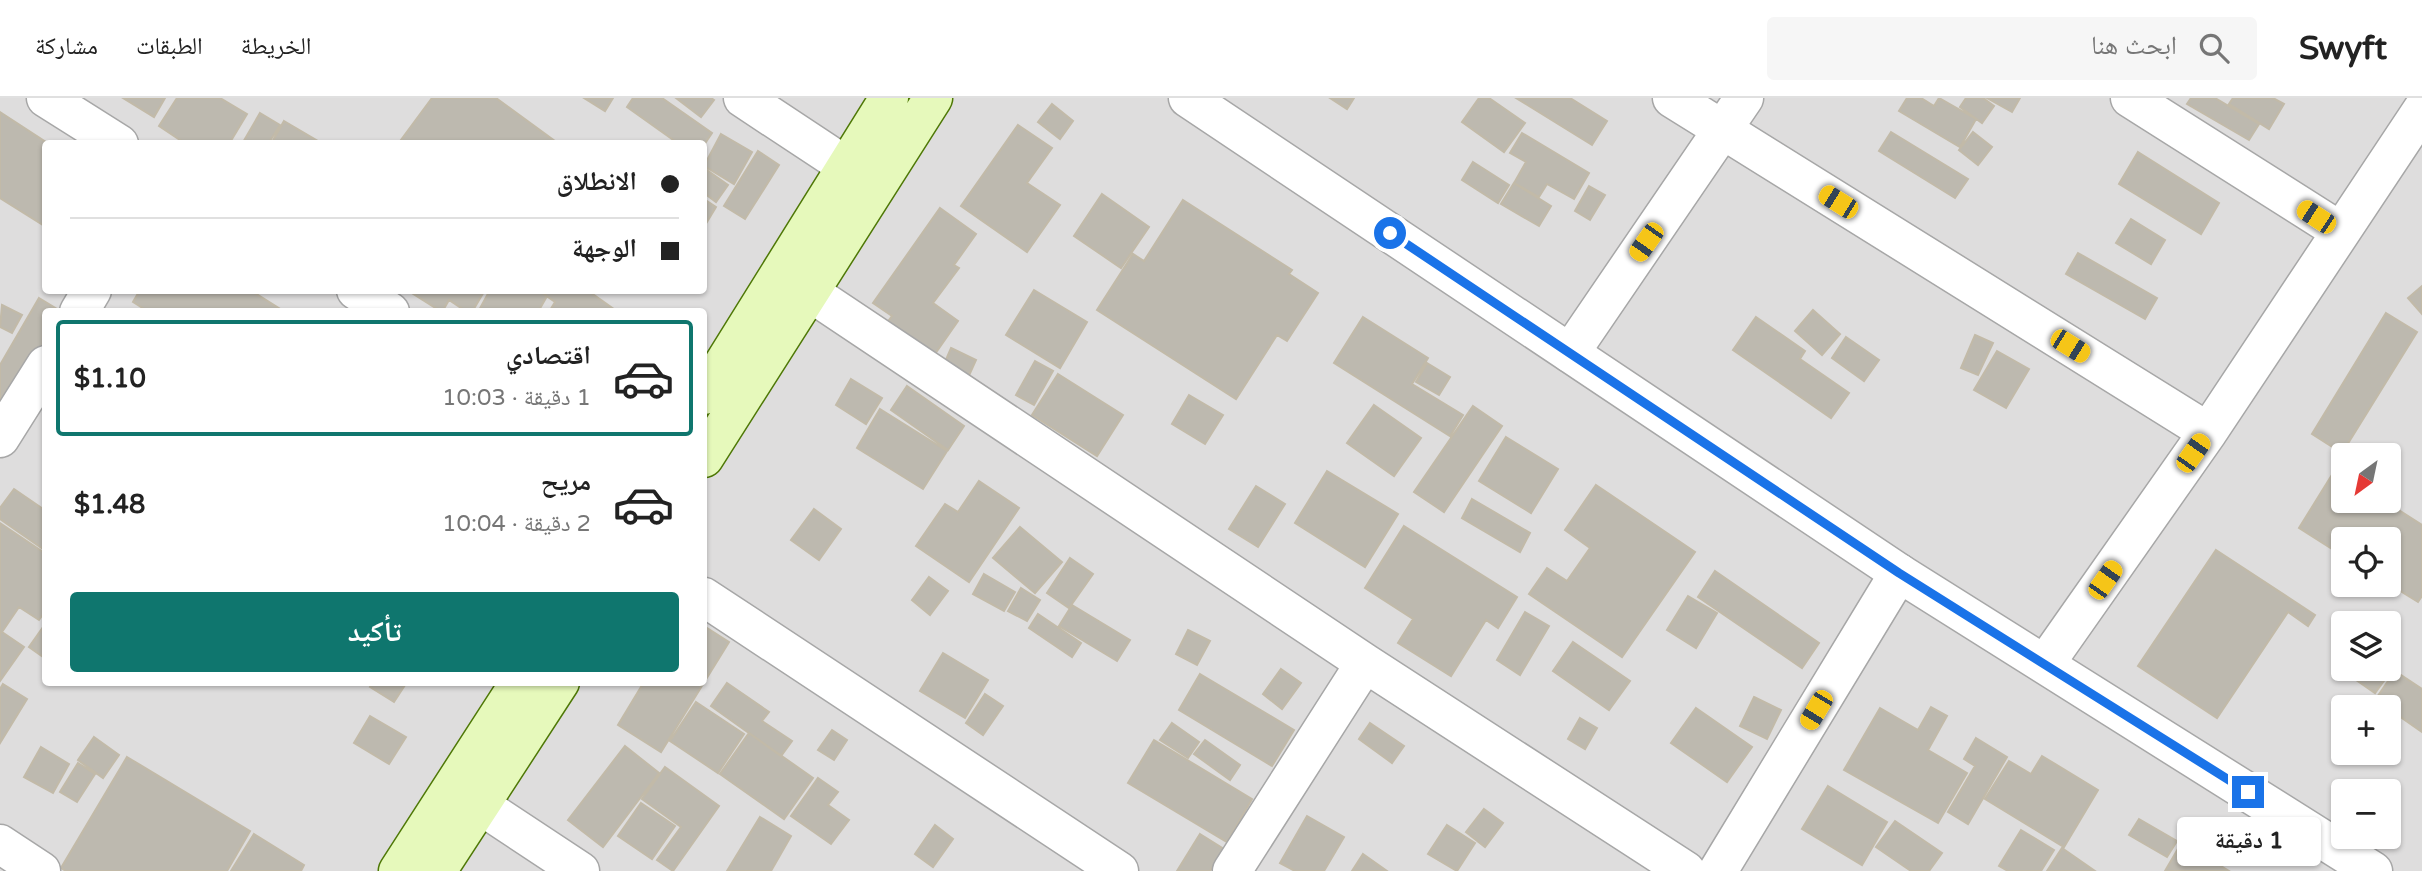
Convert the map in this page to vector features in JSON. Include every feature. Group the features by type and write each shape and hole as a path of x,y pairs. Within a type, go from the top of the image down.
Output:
{"main road":[{"path":"707,391 889,98"},
{"path":"707,453 933,98"},
{"path":"398,871 517,686"},
{"path":"437,871 557,686"}],"street":[{"path":"46,98 113,140"},
{"path":"743,98 846,166"},
{"path":"1188,98 1899,573 2363,868"},
{"path":"1672,98 2208,432"},
{"path":"1570,353 1744,98"},
{"path":"2130,98 2340,231"},
{"path":"2045,664 2208,432 2422,110"},
{"path":"808,291 1365,663 1686,871"},
{"path":"362,294 384,308"},
{"path":"0,438 42,371"},
{"path":"1718,871 1899,573"},
{"path":"707,599 1119,871"},
{"path":"1232,871 1365,663"},
{"path":"480,805 580,871"},
{"path":"0,845 41,871"}],"shaded area":[{"path":"0,98 2422,98 2422,871 0,871"}],"building":[{"path":"123,98 165,98 154,117"},
{"path":"177,98 220,98 247,114 231,140 180,140 159,126"},
{"path":"432,98 496,98 554,140 401,140"},
{"path":"584,98 613,98 605,111"},
{"path":"633,98 662,98 712,133 707,140 673,140 627,107"},
{"path":"676,98 711,98 714,100 701,117"},
{"path":"1330,98 1354,98 1347,109"},
{"path":"1479,98 1489,98 1525,123 1504,152 1462,122"},
{"path":"1516,98 1570,98 1607,121 1592,145"},
{"path":"1907,98 1921,98 1934,106 1939,98 1976,119 1960,147 1899,111"},
{"path":"1966,98 1983,98 1994,106 1982,123 1960,107"},
{"path":"1987,98 2020,98 2012,112"},
{"path":"2191,98 2215,98 2259,124 2249,140 2187,104"},
{"path":"2233,98 2273,98 2284,104 2269,129 2229,104"},
{"path":"1052,104 1073,121 1060,139 1038,122"},
{"path":"0,112 43,140 42,224 0,198"},
{"path":"260,113 280,125 271,140 244,140"},
{"path":"284,121 316,140 273,140"},
{"path":"1018,125 1052,148 1027,183 1060,205 1027,252 961,206"},
{"path":"1891,132 1968,179 1955,198 1879,151"},
{"path":"1973,132 1992,147 1978,165 1959,150"},
{"path":"1522,133 1589,173 1574,199 1547,184 1539,197 1514,183 1526,162 1510,153"},
{"path":"721,134 752,152 734,184 707,168 707,160"},
{"path":"758,151 779,165 745,219 724,206"},
{"path":"2138,152 2219,203 2201,234 2119,184"},
{"path":"1473,162 1509,185 1498,203 1462,180"},
{"path":"707,170 728,185 716,202 707,195"},
{"path":"1514,183 1551,206 1539,226 1501,204"},
{"path":"1589,186 1605,195 1590,220 1575,211"},
{"path":"1102,194 1149,227 1121,268 1074,236"},
{"path":"1183,200 1292,270 1289,274 1318,293 1287,341 1277,335 1236,399 1097,310 1133,254 1144,261"},
{"path":"707,201 716,207 707,222"},
{"path":"940,208 976,234 954,265 959,268 933,303 958,321 930,361 883,328 892,316 873,303"},
{"path":"2131,219 2165,240 2151,264 2116,243"},
{"path":"2078,253 2157,298 2145,319 2066,274"},
{"path":"2422,286 2422,314 2408,298"},
{"path":"1034,290 1087,322 1060,368 1006,335"},
{"path":"138,294 256,294 279,308 143,308 133,302"},
{"path":"413,294 483,294 474,308 461,308 449,300 444,308 436,308"},
{"path":"488,294 547,296 540,308 480,308"},
{"path":"593,294 612,308 551,308 555,302 545,295"},
{"path":"39,298 55,308 42,308 42,351 0,419 0,365"},
{"path":"2,305 22,315 12,333 0,327"},
{"path":"1813,310 1840,334 1822,355 1795,331"},
{"path":"2386,313 2417,332 2348,443 2331,443 2331,446 2312,434"},
{"path":"1363,317 1428,358 1412,384 1463,415 1450,436 1334,363"},
{"path":"1756,317 1805,351 1800,359 1849,393 1831,418 1733,350"},
{"path":"1975,335 1993,343 1978,375 1961,368"},
{"path":"1846,337 1879,360 1864,381 1832,358"},
{"path":"951,348 976,360 967,380 942,369"},
{"path":"1997,351 2029,369 2006,408 1974,390"},
{"path":"1035,361 1053,371 1034,405 1016,395"},
{"path":"1427,363 1450,377 1439,395 1416,382"},
{"path":"1058,374 1123,415 1097,456 1032,415"},
{"path":"851,379 882,398 866,424 836,405"},
{"path":"907,386 964,426 948,450 891,410"},
{"path":"1189,395 1223,415 1205,444 1172,424"},
{"path":"1374,405 1421,438 1394,476 1347,443"},
{"path":"1473,406 1502,426 1444,512 1414,492"},
{"path":"880,409 947,451 923,489 857,448"},
{"path":"1506,437 1558,469 1531,513 1479,481"},
{"path":"1327,471 1398,514 1365,567 1295,523"},
{"path":"2331,476 2331,513 2401,512 2422,525 2422,596 2418,602 2401,591 2401,527 2331,527 2331,548 2299,528"},
{"path":"979,481 1019,508 969,582 916,546 945,504 958,512"},
{"path":"1596,485 1695,552 1622,657 1529,594 1547,568 1567,581 1590,548 1565,530"},
{"path":"1256,486 1285,504 1258,547 1229,529"},
{"path":"14,489 42,508 42,548 0,519 0,508"},
{"path":"1472,499 1530,533 1520,552 1462,518"},
{"path":"814,509 841,529 819,560 791,540"},
{"path":"0,523 42,551 42,616 39,620 19,607 2,632 24,647 0,681"},
{"path":"1404,526 1517,597 1498,628 1486,620 1451,676 1398,643 1413,619 1365,588"},
{"path":"1020,527 1062,562 1035,593 993,558"},
{"path":"2216,550 2315,615 2308,626 2288,612 2217,718 2138,666"},
{"path":"1070,558 1093,574 1069,608 1047,593"},
{"path":"1715,571 1819,643 1802,668 1698,597"},
{"path":"984,574 1015,592 1004,611 973,594"},
{"path":"929,577 948,591 930,615 912,600"},
{"path":"1021,588 1040,600 1027,621 1008,611"},
{"path":"1688,596 1717,613 1696,648 1667,630"},
{"path":"1072,605 1130,640 1117,661 1059,626"},
{"path":"1525,612 1549,626 1520,675 1497,660"},
{"path":"1038,614 1081,643 1072,657 1029,628"},
{"path":"707,628 729,642 707,678"},
{"path":"42,629 42,656 29,647"},
{"path":"1188,630 1210,641 1197,665 1176,654"},
{"path":"1573,642 1630,681 1609,710 1553,671"},
{"path":"943,653 988,680 965,718 920,691"},
{"path":"1281,669 1301,683 1282,709 1263,694"},
{"path":"1200,674 1294,730 1272,766 1179,710"},
{"path":"2401,675 2422,689 2422,732 2401,717 2401,695 2378,695 2388,681 2401,681"},
{"path":"2358,681 2384,681 2375,693"},
{"path":"727,683 769,712 762,721 792,741 781,756 711,706"},
{"path":"3,684 27,699 0,743 0,689"},
{"path":"371,686 404,686 394,702"},
{"path":"642,686 702,686 661,752 618,725"},
{"path":"985,694 1003,706 983,735 966,723"},
{"path":"1754,697 1781,710 1767,739 1740,726"},
{"path":"696,702 744,734 718,773 670,741"},
{"path":"1931,707 1947,716 1928,750 1967,773 1938,823 1844,770 1880,708 1918,730"},
{"path":"1696,708 1752,747 1727,782 1671,743"},
{"path":"370,716 406,737 389,764 354,743"},
{"path":"1580,718 1597,728 1585,749 1568,739"},
{"path":"1172,723 1199,742 1188,758 1160,740"},
{"path":"1370,723 1404,746 1392,763 1359,739"},
{"path":"832,730 847,740 834,760 818,750"},
{"path":"749,733 813,778 784,819 720,774"},
{"path":"94,737 119,755 103,778 78,760"},
{"path":"1976,738 2007,757 1968,824 1948,812 1975,766 1964,759"},
{"path":"1154,740 1252,799 1227,842 1128,783"},
{"path":"1205,740 1240,765 1230,780 1194,754"},
{"path":"625,746 659,773 603,847 568,820"},
{"path":"41,747 69,764 53,793 24,777"},
{"path":"2042,756 2098,790 2064,847 1985,799 2009,761 2031,774"},
{"path":"127,757 250,831 227,871 66,871 61,868"},
{"path":"78,763 95,774 77,802 60,792"},
{"path":"665,767 719,806 673,871 657,860 681,827 642,799"},
{"path":"818,778 838,792 828,805 849,820 831,844 791,816"},
{"path":"1828,786 1887,822 1862,865 1802,829"},
{"path":"641,803 675,826 652,859 618,836"},
{"path":"1484,809 1503,823 1485,847 1466,832"},
{"path":"1307,816 1344,837 1324,871 1295,871 1280,863"},
{"path":"760,817 791,836 771,871 727,871"},
{"path":"2139,819 2177,841 2167,857 2129,835"},
{"path":"1895,821 1942,853 1929,871 1911,871 1876,847"},
{"path":"935,825 953,839 933,867 915,854"},
{"path":"1447,825 1475,843 1457,871 1428,854"},
{"path":"2021,830 2054,850 2041,871 2008,871 1999,866"},
{"path":"254,834 304,865 301,871 231,871"},
{"path":"1200,834 1224,849 1210,871 1177,871"},
{"path":"2182,842 2229,871 2165,871"},
{"path":"2062,848 2095,871 2047,871"},
{"path":"1363,854 1387,871 1352,871"}],"route":[{"path":"1390,233 1899,573 2248,792"}]}
